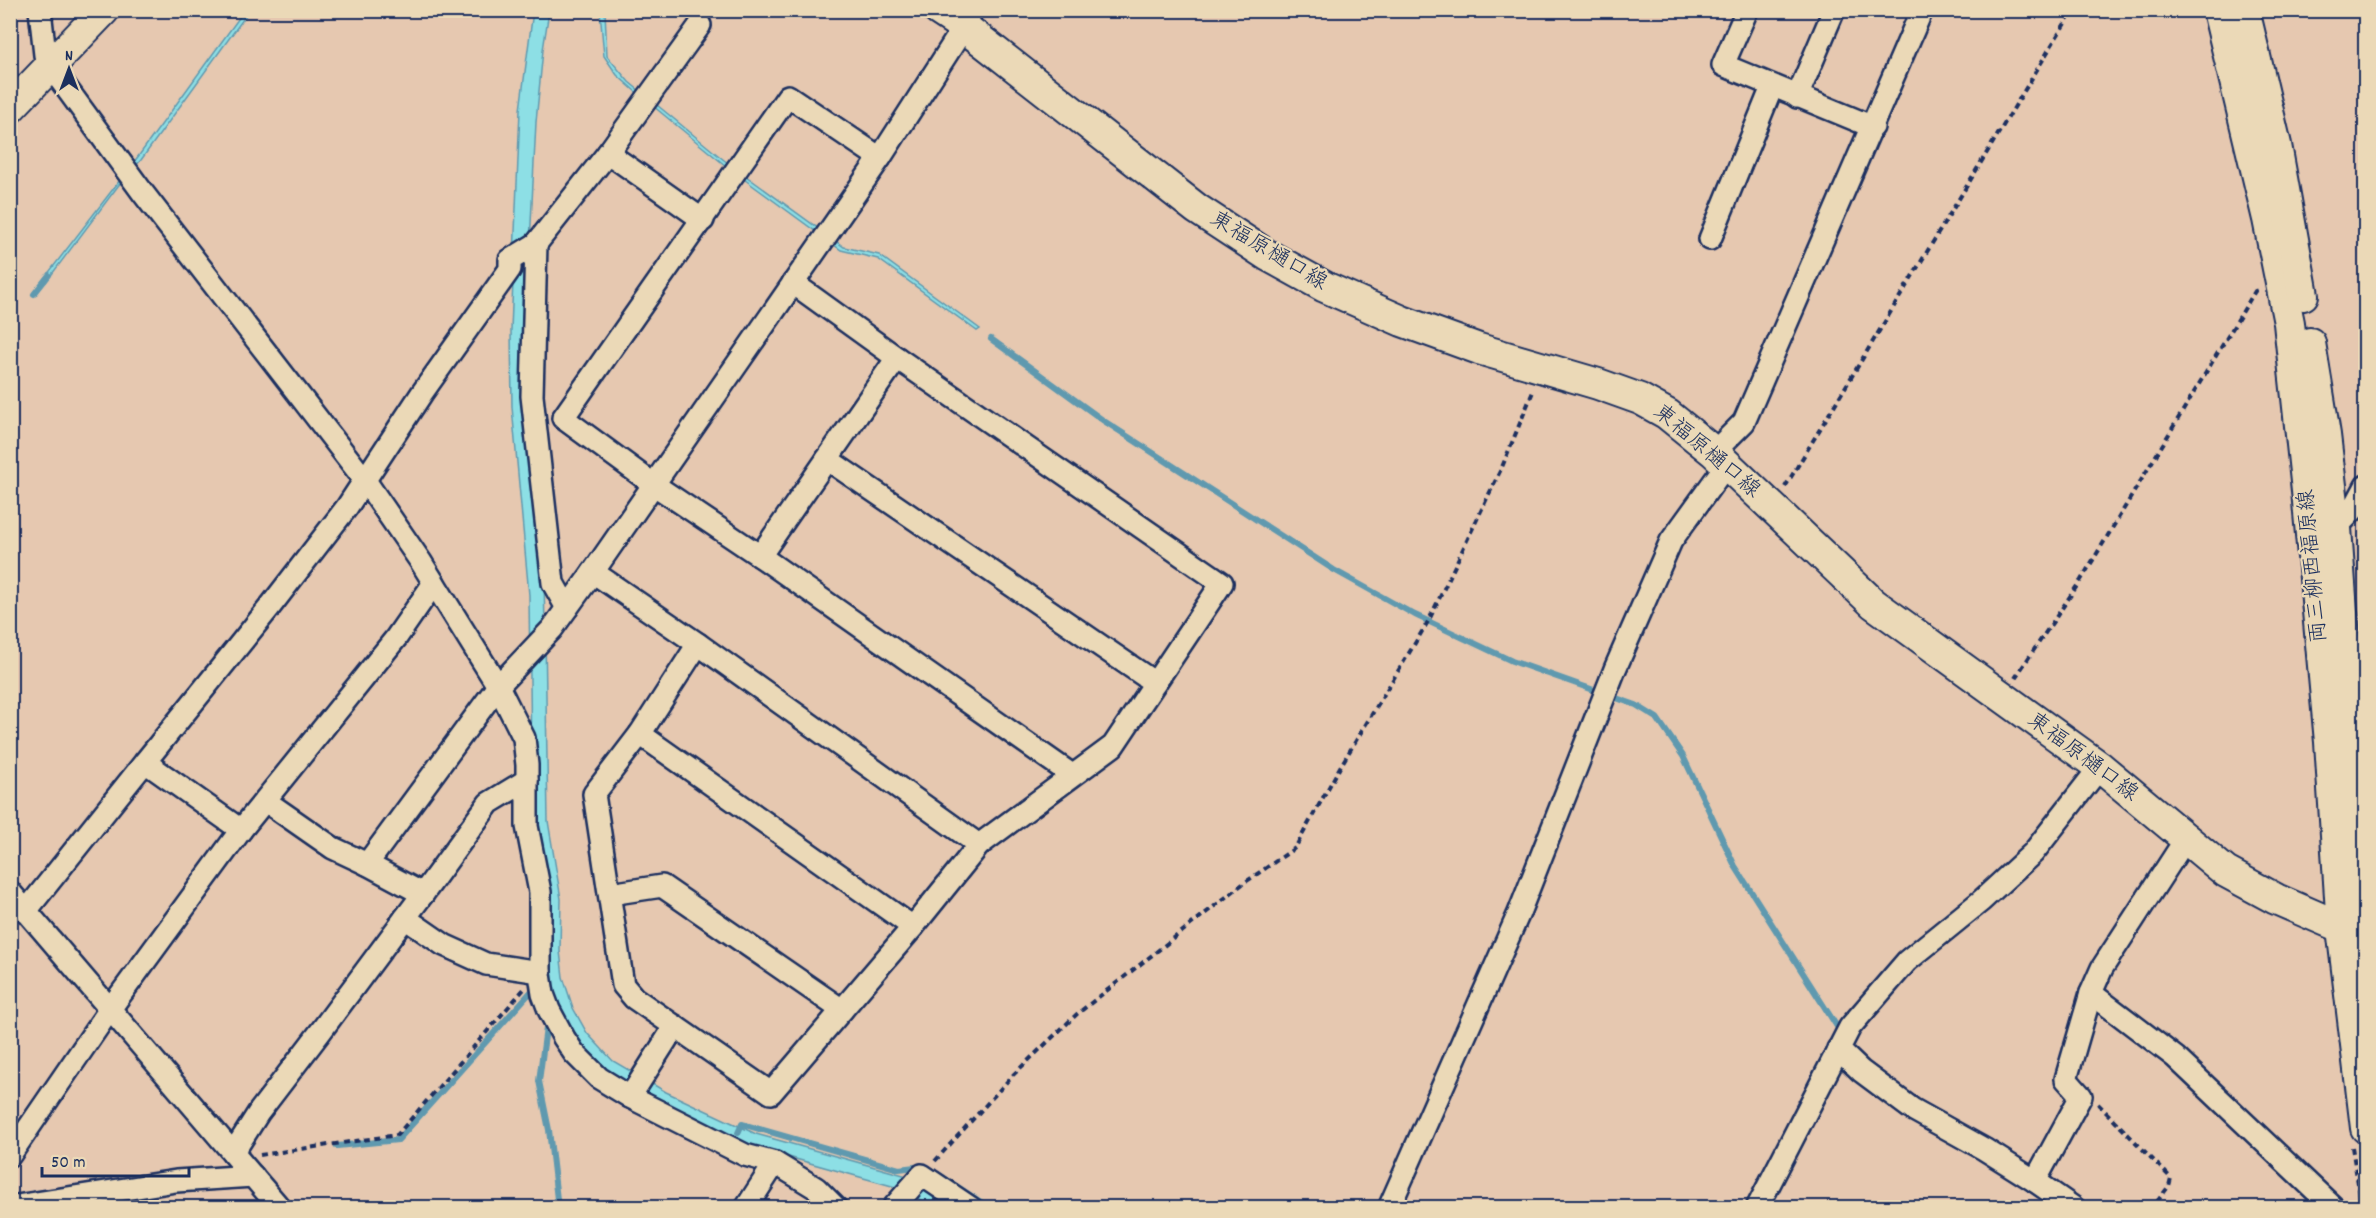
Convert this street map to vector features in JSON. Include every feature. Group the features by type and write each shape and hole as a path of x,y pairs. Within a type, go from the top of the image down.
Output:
{"main road":[{"path":"10,108 104,10"},
{"name":"東福原樋口線","path":"938,10 968,19 1197,209 1267,255 1325,287 1402,321 1479,350 1598,384 1640,399 1668,414 1720,459 1874,604 2100,767 2226,872 2276,899 2360,937"},
{"name":"両三柳西福原線","path":"2218,10 2289,323 2330,742 2360,937"},
{"name":"両三柳西福原線","path":"2244,10 2276,145 2298,264 2325,435 2336,528 2360,937 2366,1128"}],"street":[{"path":"40,10 45,55 51,67 143,193 364,479 434,583 498,686 524,738 527,780 526,826 540,892 540,973 543,994 549,1011 574,1053 599,1078 630,1097 745,1155 775,1163 816,1188 836,1208"},
{"path":"1747,10 1722,65 1873,127"},
{"path":"1797,97 1834,10"},
{"path":"1389,1208 1519,913 1615,669 1671,541 1744,422 1922,10"},
{"path":"367,864 498,686 552,629 567,609 880,158 968,19"},
{"path":"26,911 347,507 510,269 510,260 526,250 608,153 700,25"},
{"path":"1710,239 1772,87"},
{"path":"880,158 788,96 563,418 653,484 760,555 1072,775"},
{"path":"608,153 703,220"},
{"path":"526,250 532,396 553,583 567,609"},
{"path":"698,644 640,734 594,794 623,986 634,998 771,1093 913,927 979,845 1113,746 1222,583 897,358 793,283"},
{"path":"760,555 897,358"},
{"path":"827,459 1155,683"},
{"path":"2336,528 2354,510 2366,486"},
{"path":"593,572 698,644 979,845"},
{"path":"10,1155 110,1009 241,830 267,802 396,638 434,583"},
{"path":"640,734 913,927"},
{"path":"145,762 241,830"},
{"path":"1757,1208 1850,1027 1907,961 1981,901 2033,853 2100,767"},
{"path":"236,1156 259,1112 423,894 489,802 527,780"},
{"path":"267,802 333,848 423,894"},
{"path":"2035,1181 2081,1096 2066,1079 2091,993 2102,968 2186,840"},
{"path":"609,894 662,886 842,1010"},
{"path":"10,892 280,1208"},
{"path":"405,918 444,945 486,964 540,973"},
{"path":"2091,993 2175,1057 2334,1208"},
{"path":"630,1097 675,1026"},
{"path":"1838,1050 1861,1071 1912,1109 1984,1149 2074,1208"},
{"path":"746,1208 775,1163"},
{"path":"893,1208 922,1175 971,1208"},
{"path":"10,1207 176,1181 253,1176"}],"path":[{"path":"1773,508 2073,10"},
{"path":"2002,698 2081,580 2254,291 2281,284"},
{"path":"922,1175 1013,1075 1077,1014 1244,883 1295,848 1340,767 1429,620 1502,467 1543,368"},
{"path":"236,1156 397,1135 503,1012 540,973"},
{"path":"2081,1096 2094,1100 2171,1178 2169,1186 2152,1208"}],"water":[{"path":"244,11 249,11 141,160 118,186 46,282 43,280 140,154"},
{"path":"533,11 549,11 536,122 528,284 544,571 548,821 561,899 560,951 563,977 573,1008 587,1033 613,1061 666,1092 756,1134 925,1181 965,1207 933,1207 899,1188 735,1142 618,1083 587,1058 552,997 536,849 531,764 529,595 512,407 511,330 520,110"},
{"path":"600,11 605,11 607,56 629,82 724,160 844,247 879,255 980,329 977,331 878,259 841,250 726,166 636,92 617,75 604,56"}],"waterway":[{"path":"34,294 49,275"},
{"path":"991,339 1104,421 1334,570 1415,615 1512,661 1636,705 1657,718 1683,756 1735,866 1841,1033"},
{"path":"337,1146 398,1140 537,985"},
{"path":"546,1028 539,1081 549,1130 558,1208"},
{"path":"738,1133 742,1124 899,1169 915,1167 922,1170"},
{"path":"938,1174 990,1208"}]}
